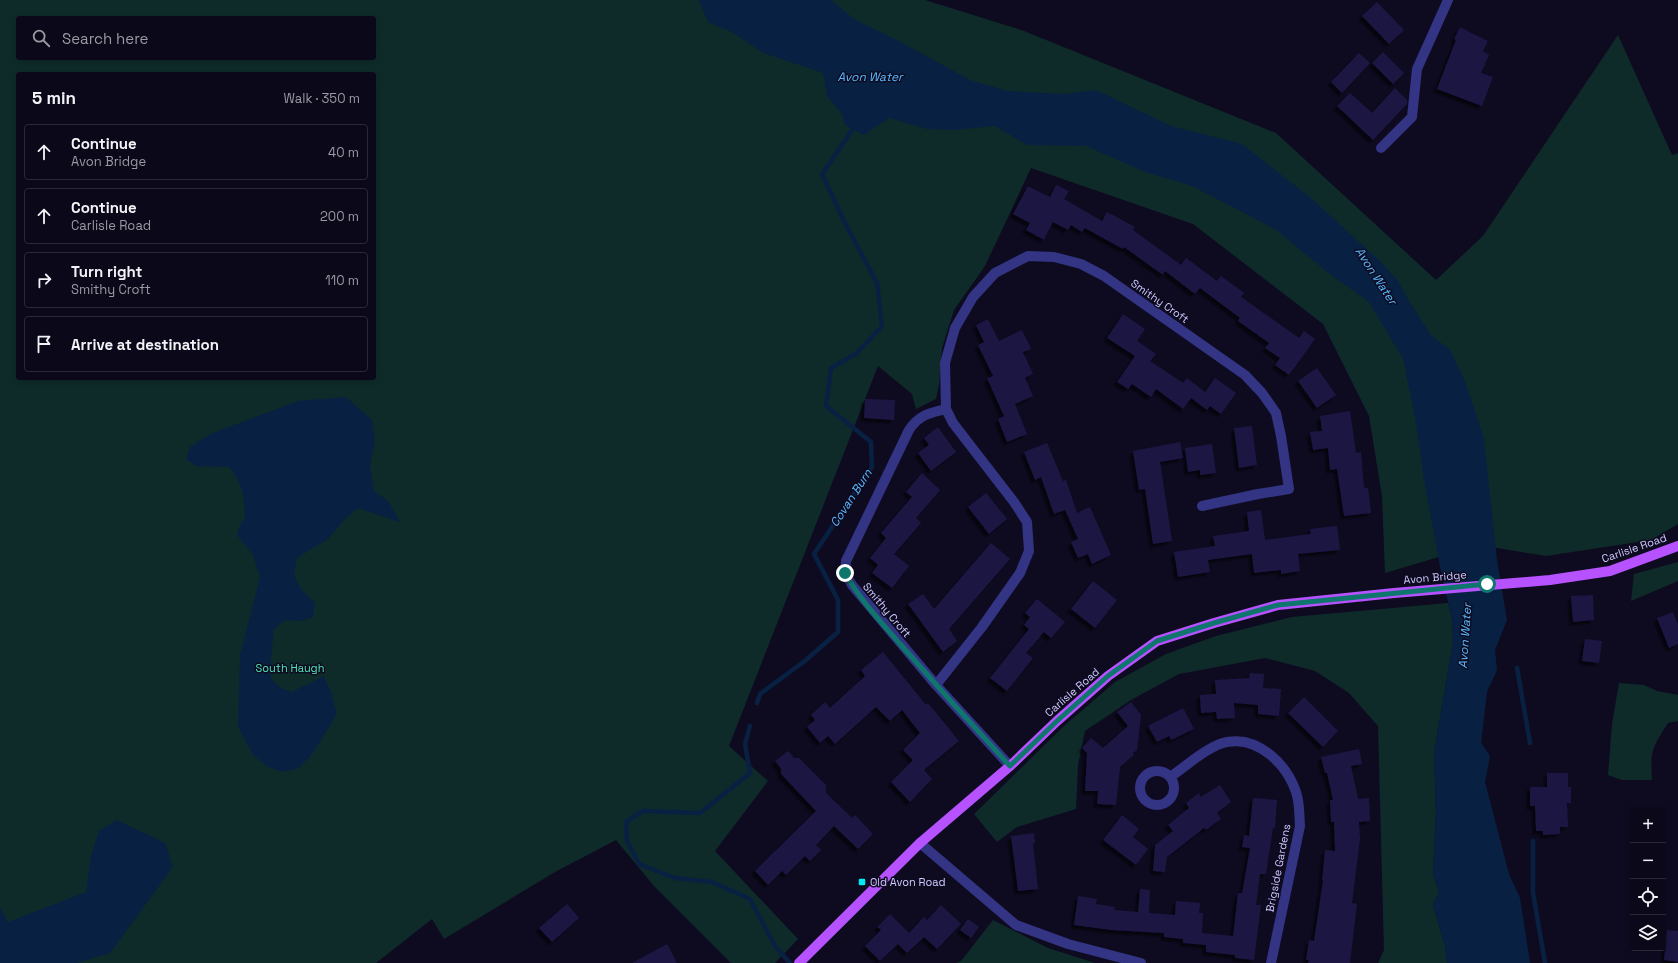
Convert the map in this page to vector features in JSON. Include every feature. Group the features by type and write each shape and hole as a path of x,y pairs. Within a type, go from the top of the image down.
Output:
{"main road":[{"name":"Carlisle Road","path":"1550,580 1610,571 1678,546"},
{"name":"Avon Bridge","path":"1394,593 1550,580"},
{"name":"Carlisle Road","path":"799,963 920,844 1010,766 1057,721 1108,676 1157,641 1278,605 1394,593"}],"street":[{"path":"1381,148 1412,117 1416,70 1448,0"},
{"name":"Smithy Croft","path":"936,685 982,627 1020,573 1029,551 1027,522 1014,502 954,423 946,409 945,363 956,328 972,297 996,273 1028,256 1054,257 1081,264 1104,276 1157,313 1245,376 1262,393 1276,414 1289,489 1202,506"},
{"name":"Smithy Croft","path":"946,409 929,413 916,420 909,430 846,561 845,573 852,585 883,624 1010,766"},
{"name":"Brigside Gardens","path":"1170,778 1210,749 1227,742 1246,742 1264,749 1277,760 1296,791 1299,805 1300,826 1271,963"},
{"path":"920,844 1016,924 1068,944 1142,963"}],"green space":[{"name":"South Haugh","path":"0,0 925,0 1024,31 1276,133 1436,280 1483,236 1618,35 1672,155 1678,153 1678,524 1651,540 1546,556 1479,545 1385,573 1382,496 1369,416 1323,324 1193,224 1031,168 985,266 954,310 942,348 939,385 936,399 916,409 912,394 878,366 729,746 768,781 715,851 798,939 775,963 731,963 654,886 616,840 555,872 444,939 432,919 376,963 0,963"},
{"path":"1678,562 1678,581 1631,601 1634,574"},
{"path":"1448,603 1452,620 1453,642 1434,753 1436,812 1433,874 1439,892 1433,905 1445,946 1447,963 1378,963 1384,950 1378,726 1349,693 1315,671 1265,658 1179,674 1131,700 1085,731 1078,765 1076,809 1017,827 997,842 974,814 1064,726 1115,682 1166,654 1216,636 1292,617"},
{"path":"1619,683 1644,685 1657,691 1678,695 1678,721 1668,723 1658,738 1653,750 1651,762 1652,780 1622,780 1608,775 1612,724"},
{"path":"993,920 1048,948 1095,963 956,963 961,961"}],"water":[{"name":"Avon Water","path":"699,0 831,0 854,19 899,41 970,80 1007,91 1064,94 1096,90 1171,126 1242,144 1311,198 1381,262 1398,281 1431,335 1450,350 1465,381 1484,438 1497,560 1507,620 1495,650 1497,670 1487,692 1481,743 1490,756 1485,782 1509,874 1520,898 1530,963 1447,963 1445,946 1433,905 1439,892 1433,874 1436,812 1434,753 1453,642 1452,620 1440,566 1424,480 1415,417 1403,359 1369,302 1327,272 1275,229 1192,186 1145,172 1086,146 1027,145 995,126 954,130 927,129 889,118 864,135 845,125 842,114 827,96 823,73 763,53 732,32 708,22"},
{"path":"346,397 372,420 375,441 370,466 374,491 388,501 400,522 358,508 344,520 328,539 297,558 294,575 301,589 315,603 313,617 302,621 285,620 274,629 271,657 271,679 281,688 292,692 324,676 331,692 337,714 313,753 299,768 283,772 268,767 253,755 238,727 240,655 260,577 253,555 237,535 240,524 245,519 242,492 238,480 229,467 196,466 186,459 190,447 210,434 298,401"},
{"path":"117,820 165,843 173,867 110,953 77,963 0,963 0,907 8,922 86,892 91,855 99,831"}],"building":[{"path":"1377,2 1404,30 1389,44 1362,16"},
{"path":"1460,27 1488,41 1483,51 1489,55 1481,73 1493,77 1482,106 1437,89 1456,40 1454,39"},
{"path":"1383,52 1404,73 1393,84 1372,63"},
{"path":"1359,53 1370,63 1342,93 1331,82"},
{"path":"1395,88 1407,100 1407,104 1373,140 1337,106 1350,93 1372,113"},
{"path":"1056,185 1069,191 1064,199 1102,221 1107,212 1135,227 1133,230 1181,265 1186,258 1217,281 1221,276 1244,293 1241,297 1299,338 1304,331 1315,339 1289,375 1275,365 1280,358 1265,348 1269,343 1238,321 1240,318 1200,288 1195,294 1165,271 1163,275 1124,247 1123,249 1085,228 1082,232 1071,225 1068,230 1053,222 1044,240 1026,230 1030,223 1013,214 1028,186 1050,197"},
{"path":"1123,314 1145,329 1137,341 1156,354 1150,361 1183,383 1187,378 1205,392 1215,378 1236,393 1221,414 1210,406 1207,410 1191,398 1183,409 1156,389 1151,397 1132,384 1128,389 1117,382 1135,356 1107,338"},
{"path":"988,319 999,341 1022,330 1031,349 1023,352 1033,374 1025,378 1033,396 1015,404 1027,434 1007,442 998,419 1004,416 987,378 993,376 978,345 984,342 976,325"},
{"path":"1317,368 1336,395 1317,408 1298,381"},
{"path":"865,399 895,400 894,420 864,418"},
{"path":"1350,411 1356,453 1361,452 1364,488 1368,488 1371,513 1344,516 1337,469 1330,470 1328,448 1313,450 1310,432 1322,431 1320,416"},
{"path":"1252,426 1257,465 1239,468 1234,428"},
{"path":"938,427 956,452 931,471 918,453 929,445 924,438"},
{"path":"1180,442 1183,458 1160,462 1172,541 1153,544 1145,489 1139,490 1133,451"},
{"path":"1047,443 1063,481 1066,480 1077,513 1090,507 1111,555 1092,564 1088,554 1078,558 1071,542 1078,539 1065,510 1054,514 1041,477 1035,480 1024,452"},
{"path":"1212,444 1216,473 1200,475 1200,470 1188,472 1185,448"},
{"path":"922,473 940,490 916,518 921,523 894,554 909,566 892,588 872,573 878,565 870,558 886,538 881,533 912,497 906,492"},
{"path":"986,493 1007,519 989,534 968,507"},
{"path":"1261,510 1265,540 1311,534 1310,529 1337,526 1340,550 1298,554 1300,571 1281,574 1281,570 1254,573 1252,554 1208,560 1210,572 1178,577 1174,552 1215,546 1213,536 1249,531 1247,512"},
{"path":"991,543 1010,559 949,629 957,641 943,652 908,604 923,594 934,609"},
{"path":"1093,581 1117,600 1095,628 1071,609"},
{"path":"1593,595 1594,620 1573,622 1571,596"},
{"path":"1037,599 1065,622 1051,638 1044,632 1026,653 1033,658 1007,691 990,678 1029,629 1024,625 1030,617 1025,613"},
{"path":"1673,612 1678,625 1678,644 1669,648 1657,618"},
{"path":"1585,639 1602,641 1599,663 1582,661"},
{"path":"883,652 926,705 928,703 959,741 924,770 932,779 910,802 891,782 913,760 903,750 920,733 902,710 890,721 876,707 835,744 828,736 820,743 807,727 815,720 811,715 825,702 830,708 865,676 861,670"},
{"path":"1250,673 1264,674 1263,688 1281,689 1279,716 1258,714 1258,705 1234,703 1235,718 1217,719 1216,712 1201,713 1200,695 1216,694 1215,680 1249,678"},
{"path":"1304,697 1338,731 1323,747 1288,713"},
{"path":"1131,702 1141,715 1137,750 1133,753 1134,755 1120,767 1116,805 1097,804 1098,791 1085,791 1087,753 1082,748 1091,738 1103,748 1128,726 1117,712"},
{"path":"1183,708 1194,729 1171,740 1169,736 1157,742 1148,726"},
{"path":"1359,749 1362,764 1351,766 1358,799 1369,798 1370,821 1359,822 1360,839 1352,903 1357,904 1350,963 1308,963 1309,960 1306,960 1309,940 1314,941 1323,880 1325,850 1335,851 1334,822 1331,822 1330,800 1333,800 1327,773 1325,773 1321,757"},
{"path":"788,751 794,758 799,758 826,785 826,793 852,818 855,815 873,834 858,849 834,826 816,845 821,850 810,861 805,856 786,875 782,871 768,885 755,871 816,811 781,774 781,769 775,761"},
{"path":"1547,773 1568,773 1568,787 1571,787 1571,803 1567,803 1568,827 1560,827 1560,834 1543,835 1543,831 1536,831 1535,806 1530,806 1530,787 1547,787"},
{"path":"1220,785 1231,802 1217,813 1221,819 1206,830 1204,828 1167,857 1165,872 1153,871 1155,845 1173,831 1168,825 1189,808 1186,803 1199,793 1201,797"},
{"path":"1253,798 1277,800 1275,828 1273,828 1266,874 1260,874 1256,905 1261,905 1254,960 1235,958 1235,955 1206,952 1206,945 1183,943 1183,939 1164,937 1164,933 1111,930 1074,925 1078,896 1097,899 1096,904 1115,907 1114,910 1138,912 1140,889 1150,890 1149,913 1175,915 1176,901 1200,903 1199,913 1203,913 1202,933 1233,936 1238,893 1242,893 1250,848 1242,847 1244,835 1249,836"},
{"path":"1122,815 1139,829 1133,837 1148,849 1136,865 1103,840"},
{"path":"1034,833 1035,842 1033,844 1038,889 1018,891 1011,836"},
{"path":"567,904 579,918 552,942 539,928"},
{"path":"941,905 961,924 937,949 924,937 907,953 898,944 880,961 865,946 881,930 877,927 890,914 909,933 924,917 927,920"},
{"path":"968,919 979,927 971,938 960,930"},
{"path":"1667,930 1678,931 1678,962 1664,960"},
{"path":"667,944 677,963 632,963"}],"waterway":[{"name":"Covan Burn","path":"757,703 760,694 806,660 838,632 838,600 814,554 872,467 871,442 826,406 831,368 857,353 882,326 877,283 844,221 822,174 853,129 854,125"},
{"path":"1517,668 1530,743"},
{"name":"Covan Burn","path":"750,726 745,744 750,773 700,813 643,811 626,822 627,841 639,864 675,878 712,882 750,899 775,946 790,963"},
{"path":"1533,841 1533,893 1545,963"}],"place":[{"name":"Old Avon Road","path":"862,882"}],"route":[{"path":"845,573 852,585 883,624 1010,766 1057,721 1108,676 1157,641 1278,605 1487,584"}]}
